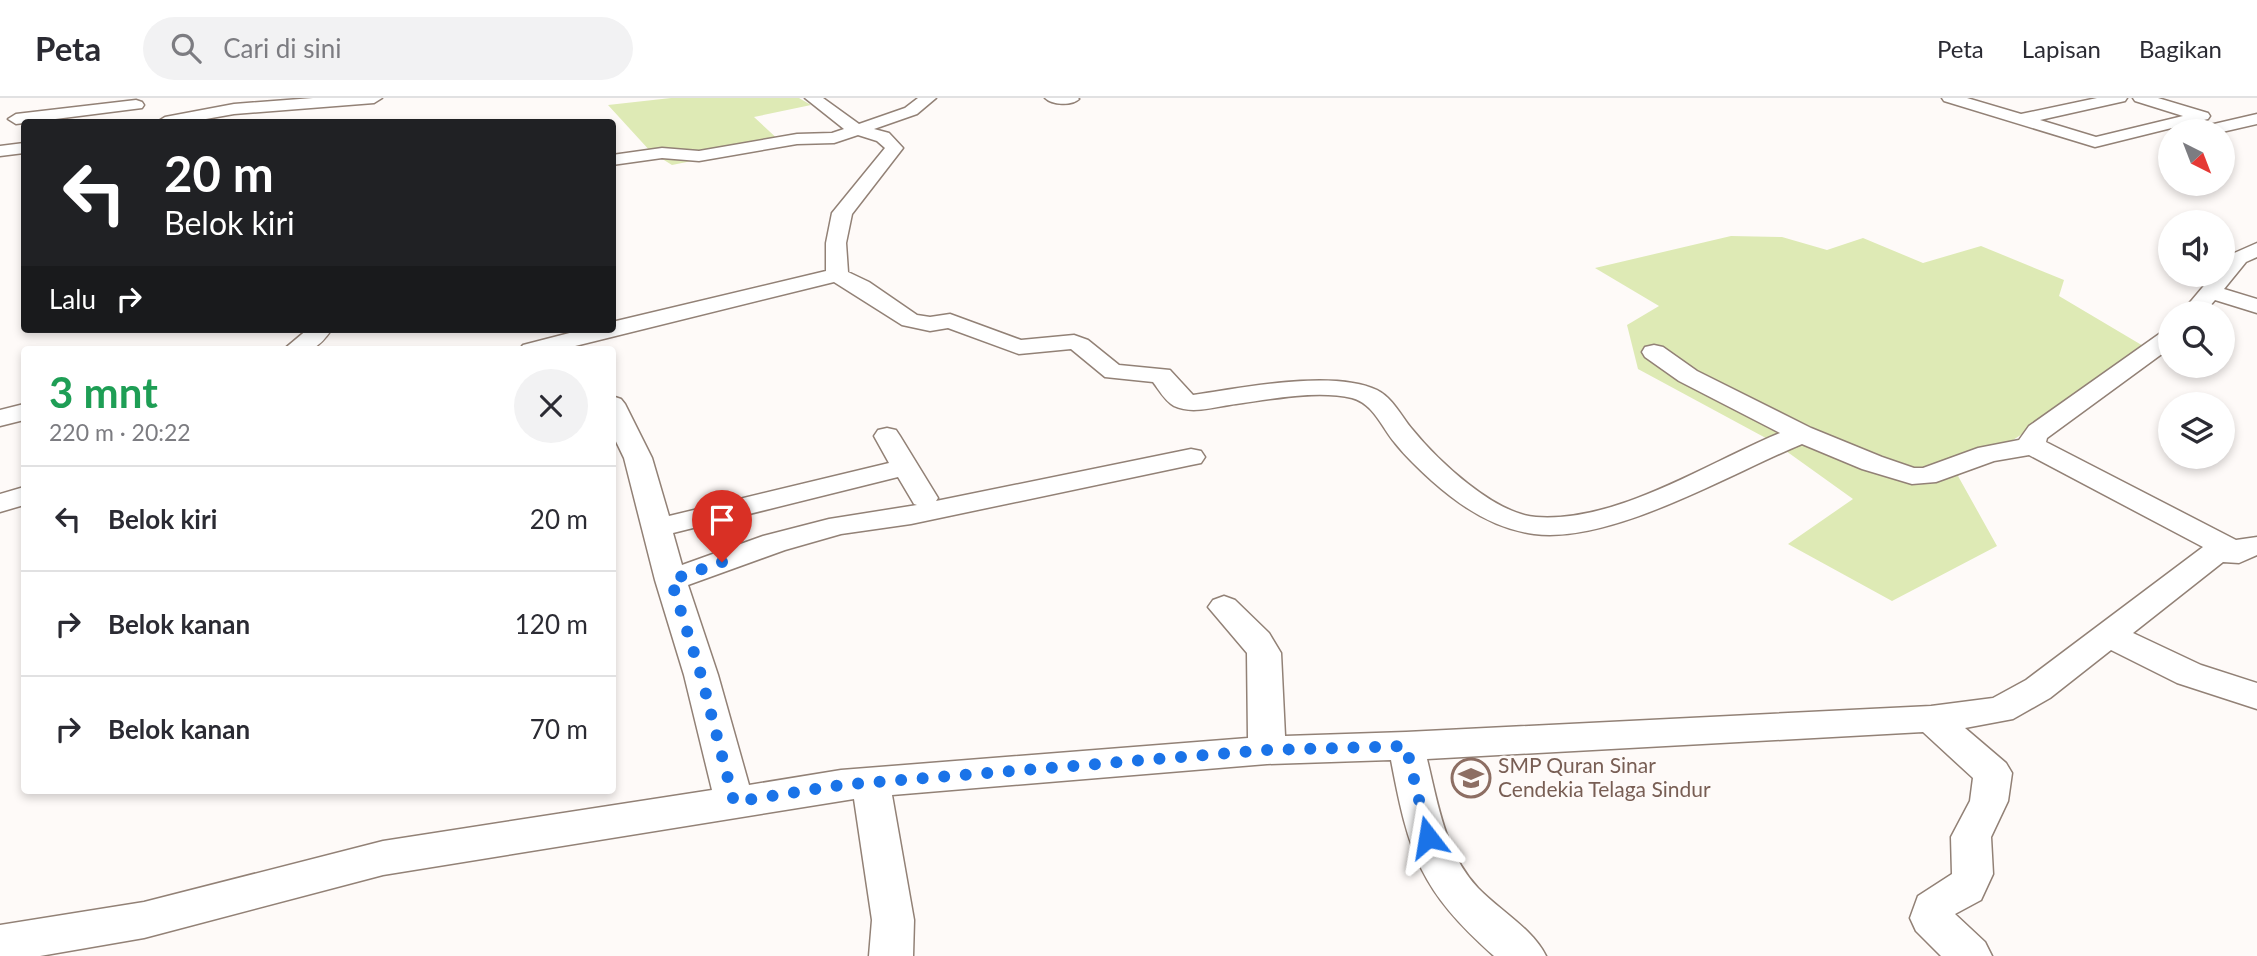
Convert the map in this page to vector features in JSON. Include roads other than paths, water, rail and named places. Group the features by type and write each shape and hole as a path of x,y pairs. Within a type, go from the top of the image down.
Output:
{"street":[{"path":"172,119 194,108 343,104 374,98"},
{"path":"813,98 857,130 883,137 894,148 842,213 836,243 837,275"},
{"path":"616,159 662,153 699,156 797,139 834,138 911,111 928,98"},
{"path":"1054,98 1071,99"},
{"path":"1955,98 2095,142 2158,127"},
{"path":"2022,120 2119,98"},
{"path":"2141,98 2194,119"},
{"path":"0,135 17,111 136,106"},
{"path":"0,151 21,148"},
{"path":"2202,301 2239,258 2257,249"},
{"path":"581,344 746,295 837,275 872,294 910,320 930,324 950,321 1019,347 1065,342 1082,345 1107,369 1114,372 1161,374 1177,398 1184,401 1319,390 1351,390 1366,394 1379,403 1423,458 1451,482 1480,504 1505,518 1537,526 1616,512 1649,501 1801,434"},
{"path":"2210,292 2257,306"},
{"path":"302,346 317,333"},
{"path":"2034,446 2032,439 2038,432 2158,346"},
{"path":"1654,352 1688,376 1801,434 1872,463 1912,476 1926,476 1988,454 2034,446 2248,553"},
{"path":"616,412 638,457 671,580 701,675 734,802"},
{"path":"0,418 21,413"},
{"path":"887,436 924,498"},
{"path":"671,580 774,543 839,525 911,515 1191,457"},
{"path":"658,528 905,467"},
{"path":"0,503 21,497"},
{"path":"0,944 87,943 144,920 383,858 841,785 1267,750 1406,746 1931,719 2000,710 2038,689 2213,554 2248,553"},
{"path":"1224,607 1258,641 1264,653 1267,750"},
{"path":"2109,635 2189,674 2257,696"},
{"path":"1931,719 1993,773 1989,801 1971,837 1973,874 1966,888 1933,908 1931,918 1970,956"},
{"path":"1406,746 1428,837 1444,875 1468,903 1524,956"},
{"path":"871,784 893,920 891,956"}],"place":[{"name":"SMP Quran Sinar Cendekia Telaga Sindur","path":"1471,778"}]}
